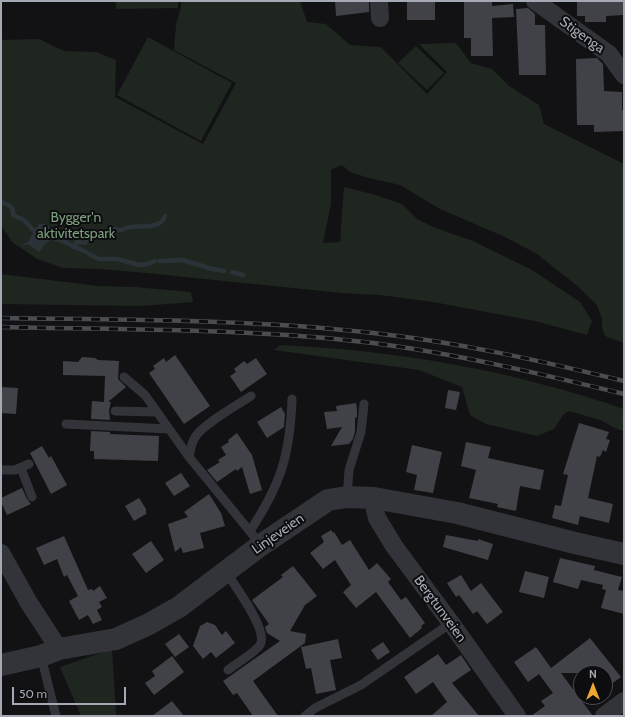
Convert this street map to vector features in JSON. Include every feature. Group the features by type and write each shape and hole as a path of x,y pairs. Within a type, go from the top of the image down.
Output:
{"street":[{"name":"Stigenga","path":"535,1 609,54 624,74"},
{"name":"Linjeveien","path":"1,665 50,652 116,639 149,624 179,607 226,572 256,538 328,500 347,497 374,498 457,513 624,554"},
{"name":"Bergtunveien","path":"374,498 377,518 385,532 516,716"},
{"path":"1,553 29,603 50,652"},
{"path":"604,716 624,701"}],"lane":[{"path":"124,377 145,395 189,457 256,538"},
{"path":"189,457 192,444 196,436 203,428 251,396"},
{"path":"256,538 282,469 291,428 292,399"},
{"path":"347,497 349,470 361,432 364,404"},
{"path":"115,411 157,412"},
{"path":"66,424 169,429"},
{"path":"1,470 15,470 25,466 32,497"},
{"path":"226,572 258,623 262,640 259,647 228,670"},
{"path":"305,716 314,708 361,685 451,623"},
{"path":"50,652 56,716"}],"green space":[{"path":"116,1 178,1 178,8 116,9"},
{"name":"Bygger'n aktivitetspark","path":"181,1 300,1 307,22 326,24 350,45 381,47 427,94 447,72 419,44 456,43 471,63 492,69 509,86 539,105 544,124 624,164 624,343 607,337 604,334 602,319 597,305 575,284 537,254 505,237 440,209 400,185 350,172 342,165 331,170 331,204 323,243 340,242 344,187 402,204 417,219 433,227 473,241 532,270 580,302 592,321 587,335 535,321 433,302 380,295 342,293 101,269 63,268 37,259 12,242 1,225 1,40 39,39 64,51 96,52 116,60 115,97 203,144 236,83 174,50 176,24 181,7"},
{"path":"148,37 232,83 201,141 117,95"},
{"path":"416,46 444,73 427,90 398,63"},
{"path":"1,274 98,286 135,287 191,292 193,302 141,306 1,304"},
{"path":"280,345 411,357 498,373 624,409 624,431 600,420 569,411 563,415 554,429 537,436 486,424 470,415 462,387 419,370 274,350"},
{"path":"112,649 117,716 81,716 60,667"}],"shaded area":[{"path":"39,224 44,224 53,229 56,237 46,243 39,252 28,244 21,246 28,242"}],"building":[{"path":"335,1 369,1 369,12 336,16"},
{"path":"407,1 435,1 435,20 407,20"},
{"path":"492,1 492,6 513,4 514,17 492,18 493,56 471,56 471,38 464,38 464,2"},
{"path":"577,1 624,1 624,15 606,16 606,22 585,22 585,16 577,16"},
{"path":"528,8 535,14 535,25 545,25 546,75 519,75 516,9"},
{"path":"597,58 603,64 604,91 622,92 624,131 594,132 594,125 577,125 576,59"},
{"path":"175,355 210,406 184,424 149,373 155,369 153,366 164,358 166,362"},
{"path":"82,357 95,358 98,360 119,361 118,379 126,387 108,402 111,402 109,410 110,420 91,419 92,401 104,402 105,376 63,375 63,361 78,362"},
{"path":"256,358 267,374 241,392 230,376 236,372 234,369 244,361 247,364"},
{"path":"1,387 18,388 16,414 1,413"},
{"path":"448,390 460,392 456,410 445,408"},
{"path":"356,403 357,417 355,418 355,431 353,439 349,444 331,446 342,427 327,429 324,412 337,411 336,406"},
{"path":"281,407 285,414 284,427 267,438 257,422"},
{"path":"579,423 609,432 606,439 610,440 606,452 603,450 600,457 597,456 588,498 613,504 609,523 580,516 578,525 552,518 555,505 561,506 568,475 563,474"},
{"path":"91,431 110,432 110,434 159,436 158,461 94,459 94,451 90,451"},
{"path":"237,433 252,455 262,490 250,494 242,467 237,471 236,469 217,482 207,470 220,462 218,460 226,455 221,447 229,442 228,440"},
{"path":"466,442 491,447 488,458 544,470 540,490 520,486 516,511 497,507 498,504 469,498 476,470 461,466"},
{"path":"412,445 442,452 433,493 414,490 417,475 406,472"},
{"path":"42,446 49,458 51,456 67,485 51,494 30,453"},
{"path":"181,473 190,486 174,496 165,483"},
{"path":"22,488 31,504 7,515 1,502 1,498"},
{"path":"209,494 221,513 225,526 200,533 204,548 183,553 181,547 175,552 168,524 188,517 184,512"},
{"path":"139,498 146,509 146,514 134,521 125,506"},
{"path":"331,530 333,533 334,532 342,545 350,540 369,570 377,563 391,579 388,582 401,600 406,597 425,623 421,626 422,628 410,638 376,592 356,608 343,592 351,585 335,560 323,569 310,553 324,542 321,536"},
{"path":"446,535 478,541 478,539 493,544 488,560 443,547"},
{"path":"64,536 88,590 92,589 93,591 100,586 107,598 99,602 102,607 97,610 102,620 93,624 88,615 79,620 69,601 78,596 67,575 64,577 57,559 44,565 36,548"},
{"path":"151,541 164,560 146,573 132,554"},
{"path":"560,558 595,566 594,570 622,577 618,590 624,591 624,614 601,608 606,590 602,589 603,585 581,580 578,589 553,582"},
{"path":"293,566 317,596 305,605 290,631 306,634 305,643 253,681 278,716 253,716 237,693 233,695 223,681 280,641 267,633 265,627 269,624 252,600 283,577 281,575"},
{"path":"525,571 549,577 544,598 519,592"},
{"path":"461,575 471,591 481,583 503,612 487,624 477,611 473,614 459,595 456,597 447,583"},
{"path":"207,622 215,625 222,635 226,631 235,643 216,658 211,652 203,659 193,646 200,626"},
{"path":"179,634 189,647 175,657 165,644"},
{"path":"590,638 611,665 573,665 573,673 561,673 573,689 573,705 585,705 593,716 531,716 545,706 541,701 553,693 539,674 528,682 514,662 536,647 551,668"},
{"path":"338,639 342,658 330,660 336,690 316,694 311,668 306,669 301,647"},
{"path":"383,642 390,652 378,660 371,650"},
{"path":"438,654 446,665 461,655 471,670 452,683 479,716 431,716 447,702 433,682 416,694 404,677"},
{"path":"172,656 184,672 154,695 145,683 155,676 152,671"},
{"path":"613,667 621,677 613,683"},
{"path":"172,701 184,716 152,716"}],"waterway":[{"path":"1,202 8,205 13,210 13,215 24,220 34,231 39,233"},
{"path":"73,247 77,242 85,243 90,236 104,235 111,229 121,230 129,227 155,225 163,220 165,216"},
{"path":"50,237 64,241 86,252"},
{"path":"89,254 99,259 117,259 139,265 148,264 155,261"},
{"path":"160,261 183,260 224,271"},
{"path":"232,272 243,275"}],"railway":[{"path":"1,318 141,320 327,328 436,341 531,359 624,381"},
{"path":"1,327 234,332 327,338 373,343 468,359 624,394"}]}
